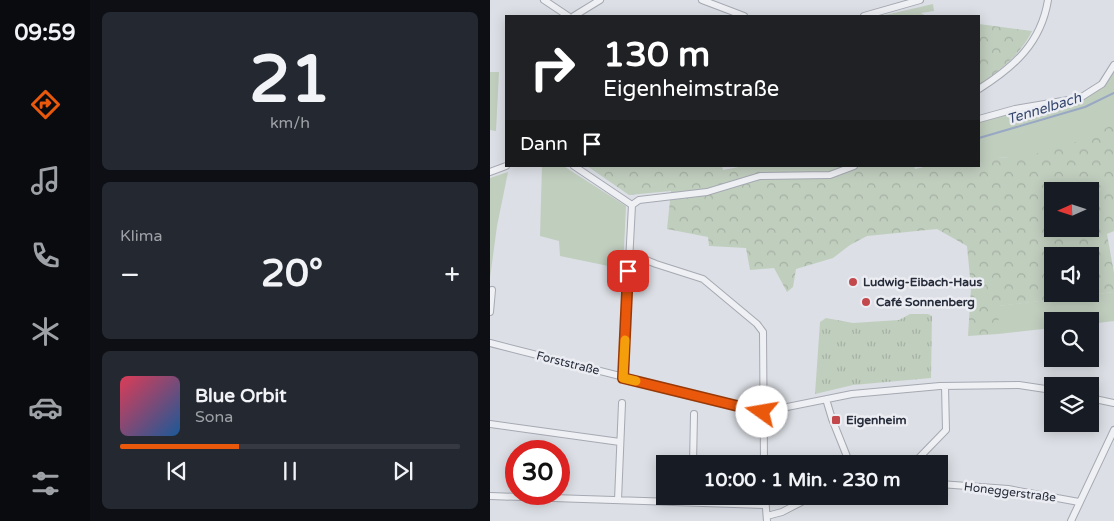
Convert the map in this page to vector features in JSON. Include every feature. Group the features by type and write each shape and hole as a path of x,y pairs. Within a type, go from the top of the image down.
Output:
{"street":[{"path":"544,0 566,15"},
{"path":"576,15 600,0"},
{"path":"702,0 741,15"},
{"path":"868,15 920,0"},
{"path":"980,88 1008,69 1027,51 1040,28 1048,0"},
{"path":"980,119 1080,98 1102,84 1114,65"},
{"path":"490,172 505,166"},
{"path":"575,167 632,205"},
{"path":"632,205 639,200 707,192 760,176 776,174 830,175 851,167"},
{"path":"623,378 632,205"},
{"path":"629,253 702,279 757,324 763,332 764,455"},
{"path":"490,312 492,290"},
{"name":"Forststraße","path":"490,343 762,412"},
{"path":"762,412 852,394 945,386 1019,385 1044,389"},
{"path":"922,455 946,430 945,386"},
{"path":"826,398 846,455"},
{"path":"1099,400 1114,404"},
{"path":"618,500 622,403"},
{"path":"693,455 694,414"},
{"path":"490,424 620,442"},
{"path":"1072,521 1079,502 1114,430"},
{"name":"Honeggerstraße","path":"948,485 1008,489 1079,502"},
{"path":"490,496 656,499"},
{"path":"765,505 767,518 795,505"}],"green space":[{"path":"933,4 934,11 921,13 924,15 885,15"},
{"path":"980,24 1032,31 1022,47 1002,67 980,84"},
{"path":"1114,65 1114,128 1080,144 1019,161 1006,157 980,160 980,119 1092,92"},
{"path":"490,72 499,72 496,131 490,130"},
{"path":"1114,124 1114,231 1107,234 1114,273 1114,292 1099,294 1099,247 1044,247 1044,301 999,306 998,334 968,336 971,288 967,246 937,229 867,236 850,245 833,258 796,269 793,287 787,292 774,268 750,270 746,248 709,246 708,237 667,229 671,191 629,195 588,167 722,167 723,170 739,167 914,167 915,169 924,167 980,167 980,157 1032,154 1065,146"},
{"path":"542,167 565,167 626,206 623,269 560,256 559,241 540,236"},
{"path":"508,172 497,226 490,278 490,178"},
{"path":"1114,292 1114,321 1099,323 1099,312 1044,312 1044,329 998,334 998,306 1044,300 1044,302 1099,302 1099,294"},
{"path":"910,314 928,314 932,316 931,378 853,385 815,394 820,322 826,318 853,323 899,320"}],"waterway":[{"name":"Tennelbach","path":"980,138 1085,107 1114,93"}],"slow traffic":[{"path":"625,340 623,378 636,381"}],"place":[{"name":"Ludwig-Eibach-Haus","path":"853,282"},
{"name":"Café Sonnenberg","path":"866,302"},
{"name":"Eigenheim","path":"836,420"}],"route":[{"path":"628,271 623,378 762,412"}]}
